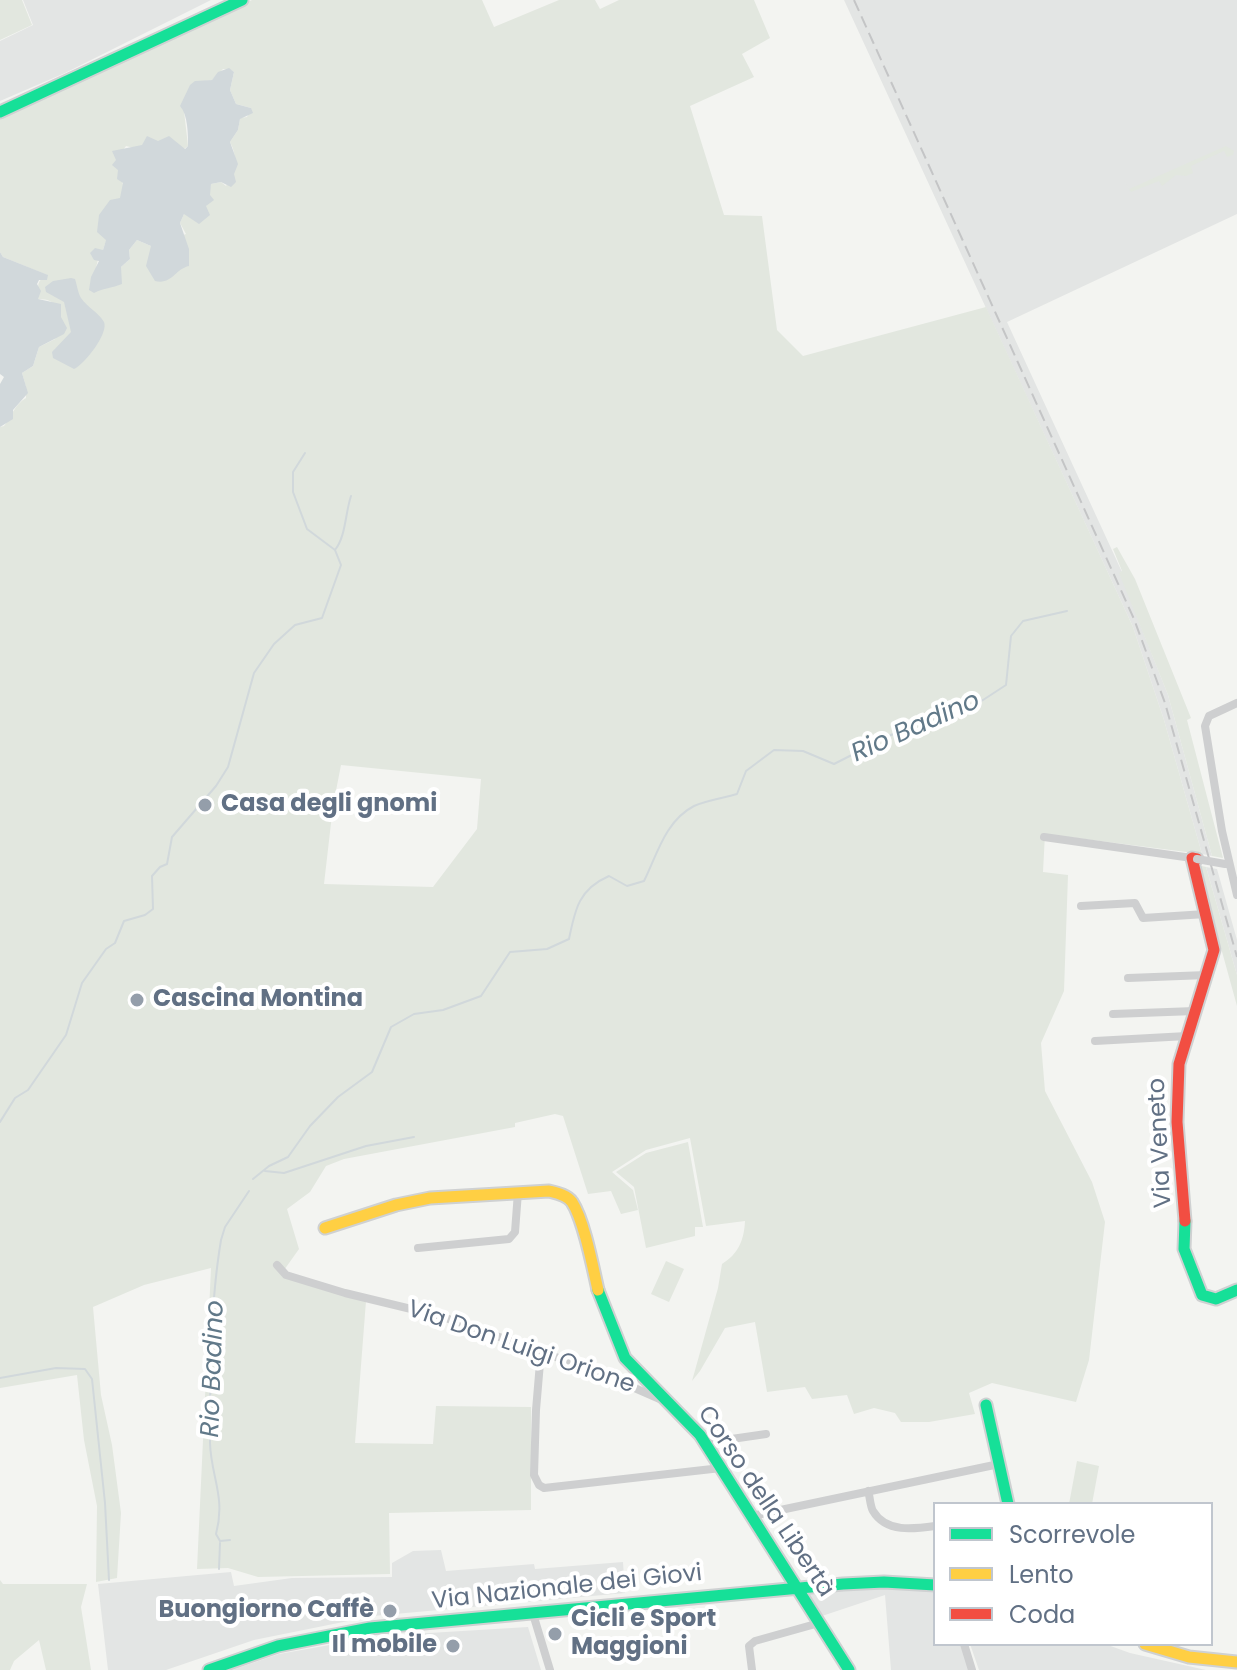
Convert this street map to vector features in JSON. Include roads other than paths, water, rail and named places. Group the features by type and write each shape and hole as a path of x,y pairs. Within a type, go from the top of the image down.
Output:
{"street":[{"path":"0,112 242,0"},
{"path":"1237,703 1209,716 1205,724 1221,828 1237,895"},
{"path":"1044,837 1231,865"},
{"name":"Via Veneto","path":"1194,859 1214,948 1187,1036 1177,1084 1177,1122 1186,1201 1184,1249 1202,1295 1216,1299 1237,1290"},
{"path":"1081,906 1135,903 1143,918 1206,914"},
{"path":"1128,978 1207,975"},
{"path":"1113,1014 1195,1011"},
{"path":"1095,1041 1187,1036"},
{"name":"Corso della Libertà","path":"325,1228 396,1205 430,1198 549,1191 564,1195 572,1202 588,1245 599,1293 625,1358 704,1443 849,1670"},
{"path":"418,1248 509,1239 515,1232 518,1192"},
{"name":"Via Don Luigi Orione","path":"277,1265 286,1275 440,1316 541,1351 632,1386 673,1407"},
{"path":"541,1351 534,1475 539,1485 544,1488 721,1468"},
{"path":"986,1405 1008,1502"},
{"path":"704,1443 766,1434"},
{"path":"752,1516 999,1464"},
{"path":"868,1491 872,1511 890,1526 911,1529 933,1526"},
{"name":"Via Nazionale dei Giovi","path":"209,1670 320,1636 370,1628 796,1588 884,1582 933,1585"},
{"path":"533,1614 550,1670"},
{"path":"752,1670 749,1646 755,1641 819,1623"},
{"path":"965,1646 972,1670"},
{"path":"1152,1646 1189,1657 1237,1662"}],"waterway":[{"path":"0,1122 15,1098 28,1090 66,1035 82,983 106,949 115,943 124,921 145,915 153,909 152,876 167,864 172,837 216,786 228,767 254,673 274,644 295,625 322,618 341,565 335,550 307,529 293,492 293,472 305,453"},
{"path":"335,550 343,532 351,496"},
{"name":"Rio Badino","path":"253,1179 269,1166 288,1157 310,1126 338,1097 372,1072 391,1027 414,1014 443,1010 481,996 510,952 547,949 569,939 580,901 599,881 609,876 627,886 644,881 663,839 684,812 699,804 737,794 746,771 774,750 803,751 834,764 897,732 983,700 1006,685 1011,636 1023,621 1067,611"},
{"path":"265,1171 284,1173 366,1146 414,1137"},
{"name":"Rio Badino","path":"230,1540 220,1541 216,1534 219,1498 210,1443 213,1316 221,1240 225,1227 249,1191"},
{"path":"0,1378 56,1368 85,1369 92,1379 105,1503 109,1580"},
{"path":"219,1569 220,1543"}],"railway":[{"path":"854,0 1134,619 1165,703 1237,957"}],"place":[{"name":"Casa degli gnomi","path":"205,805"},
{"name":"Cascina Montina","path":"137,1000"},
{"name":"Buongiorno Caffè","path":"390,1611"},
{"name":"Cicli e Sport Maggioni","path":"555,1634"},
{"name":"Il mobile","path":"453,1646"}]}
